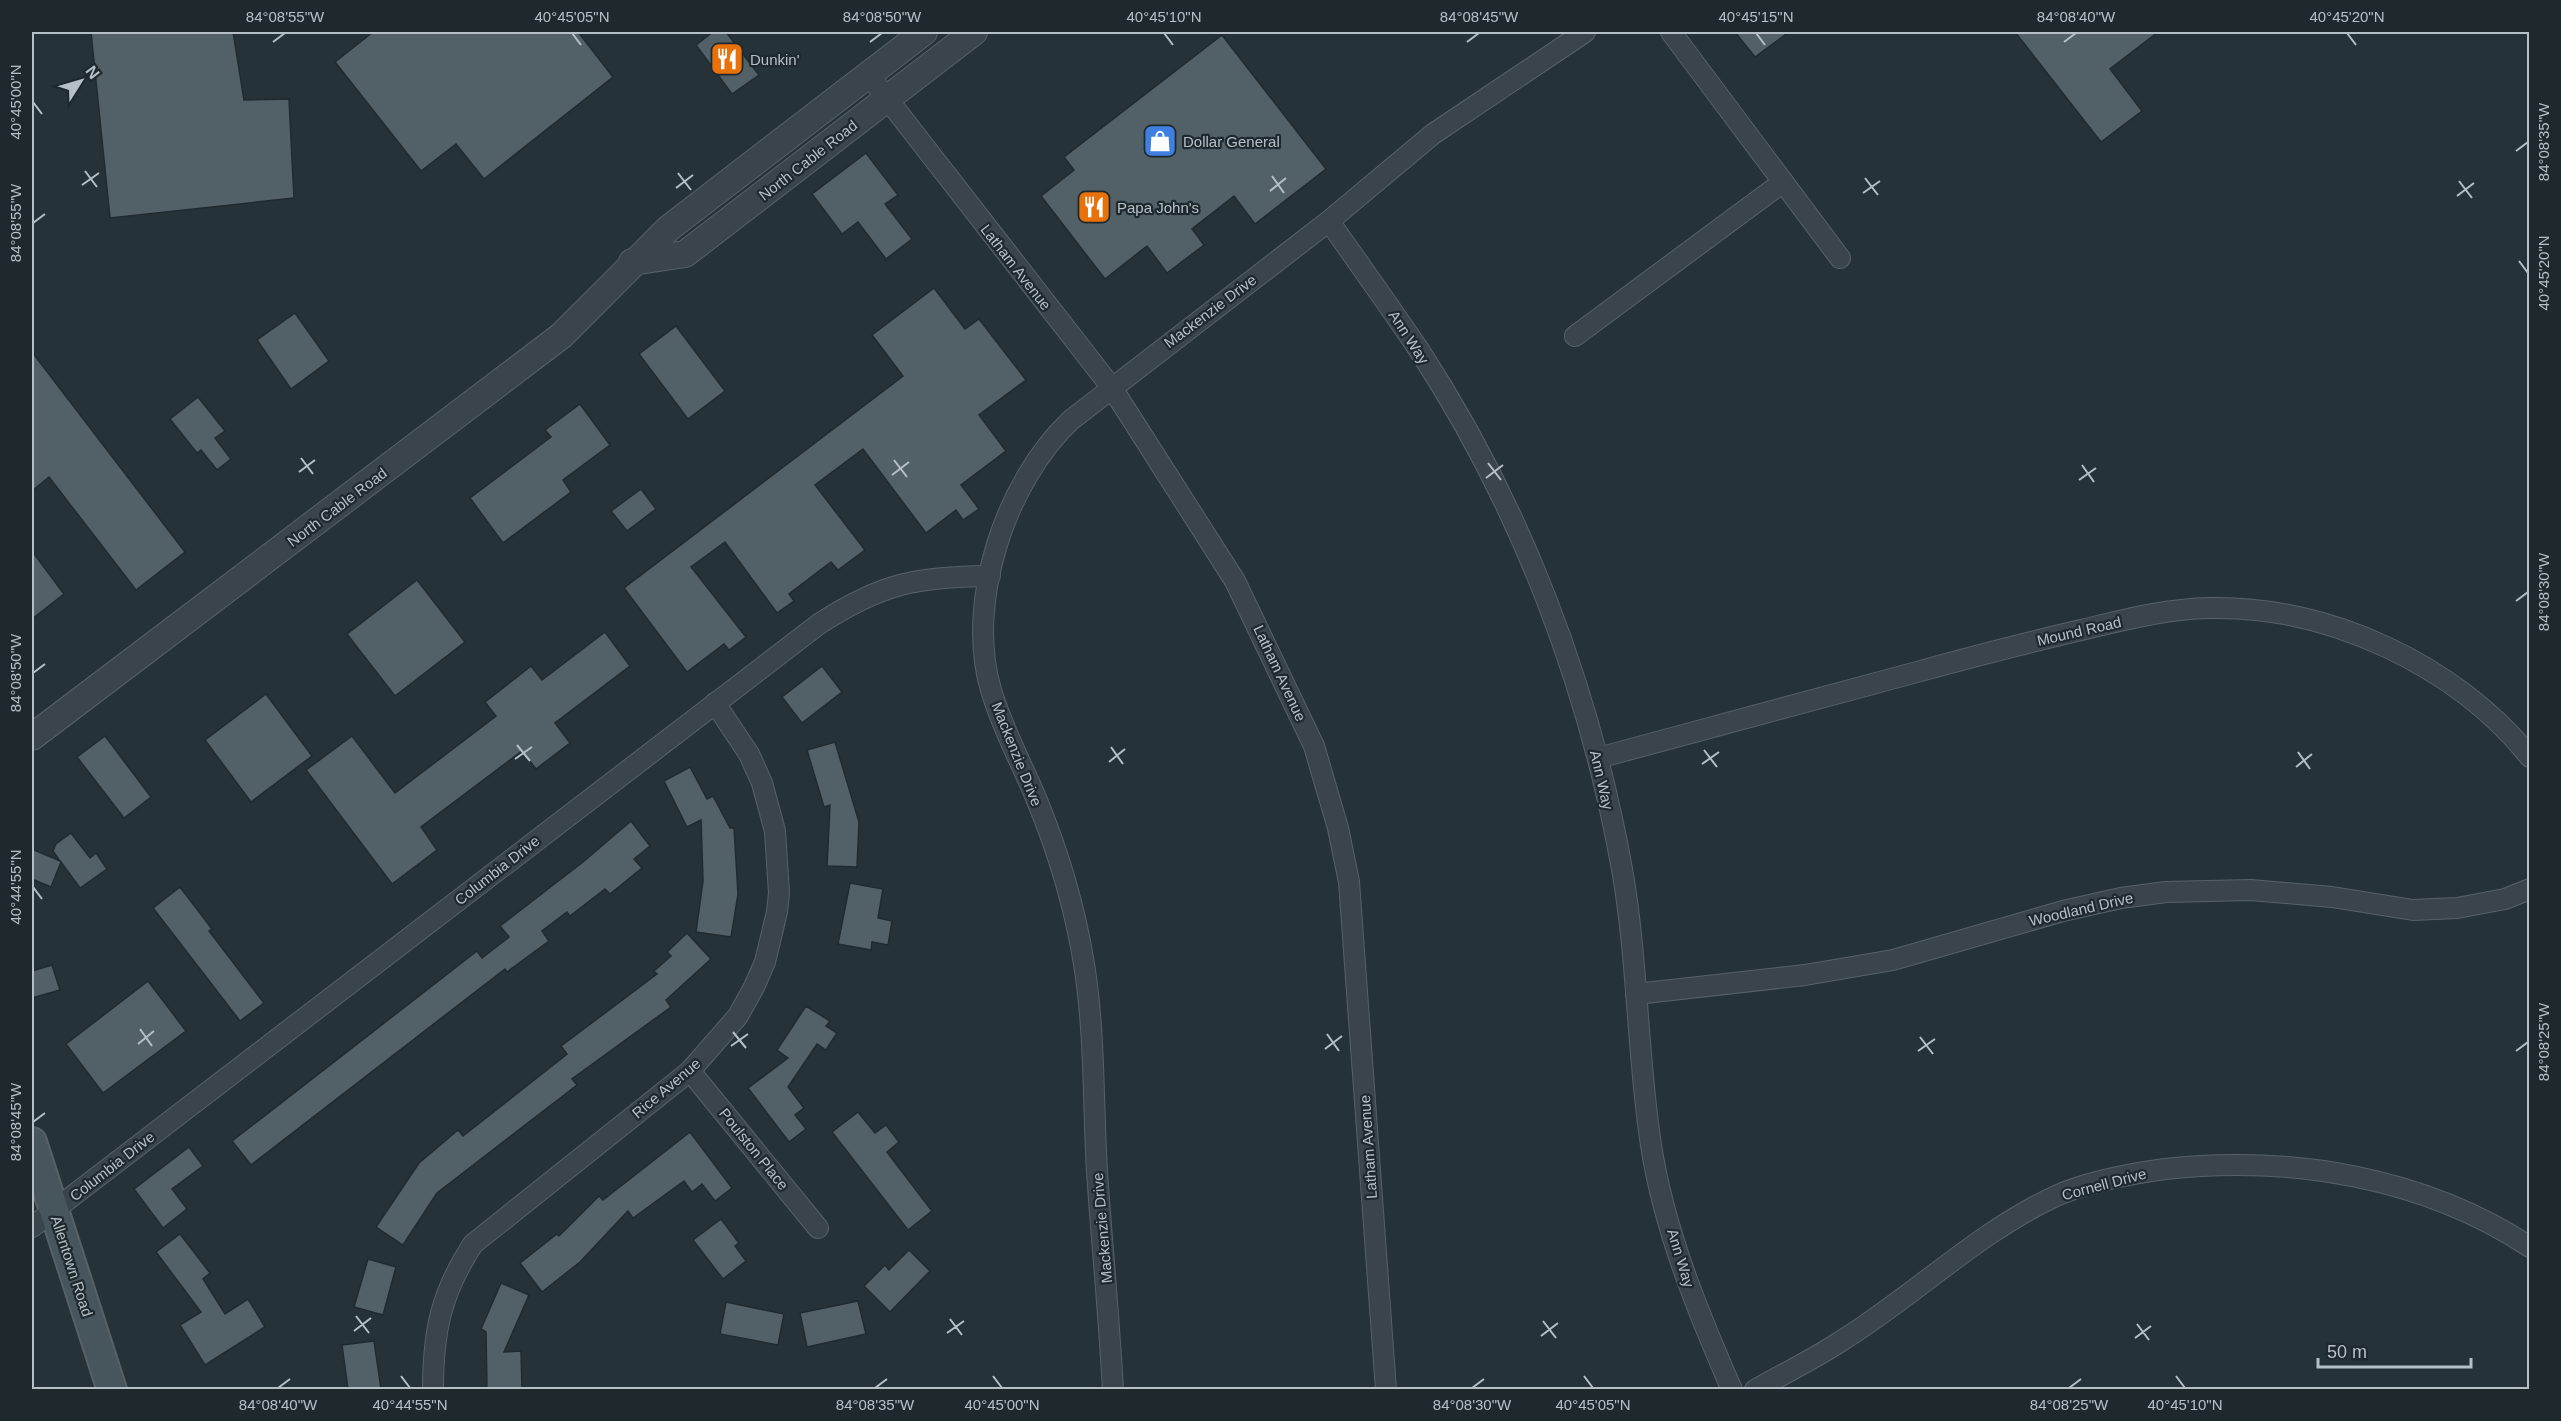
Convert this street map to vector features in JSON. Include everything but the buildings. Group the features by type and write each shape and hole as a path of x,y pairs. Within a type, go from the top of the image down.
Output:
{"main road":[{"name":"Allentown Road","path":"32,1142 43,1219 112,1389"}],"street":[{"name":"North Cable Road","path":"32,737 561,336 632,262 669,228 924,32"},
{"name":"North Cable Road","path":"632,262 685,254 974,32"},
{"name":"Mackenzie Drive","path":"1113,1389 1097,1172 1090,1008 1084,963 1071,901 1057,856 991,689 984,652 984,614 990,576 1005,522 1031,469 1057,433 1329,221 1433,134 1585,32"},
{"path":"1671,32 1840,258"},
{"name":"Latham Avenue","path":"868,74 1112,388 1235,581 1314,746 1338,828 1349,882 1386,1389"},
{"path":"1575,336 1783,182"},
{"name":"Ann Way","path":"1329,221 1420,352 1518,531 1565,648 1598,758 1622,871 1650,1137 1662,1193 1700,1316 1732,1389"},
{"name":"Columbia Drive","path":"43,1219 819,624 855,600 904,583 954,576 990,576"},
{"name":"Mound Road","path":"1598,758 2000,650 2156,612 2210,608 2283,614 2328,626 2391,650 2453,685 2515,739 2529,757"},
{"name":"Rice Avenue","path":"433,1389 434,1347 443,1301 449,1282 473,1244 690,1071 738,1016 754,987 773,934 779,892 775,831 762,783 749,754 715,703"},
{"name":"Woodland Drive","path":"1636,994 1805,975 1893,960 2063,911 2121,898 2166,892 2251,890 2332,897 2413,910 2466,906 2505,899 2529,889"},
{"name":"Poulston Place","path":"690,1071 818,1228"},
{"name":"Cornell Drive","path":"1755,1389 1839,1343 2023,1214 2056,1196 2136,1173 2221,1166 2286,1165 2324,1170 2410,1192 2508,1233 2529,1247"}],"place":[{"name":"Dunkin'","path":"727,59"},
{"name":"Dollar General","path":"1160,141"},
{"name":"Papa John's","path":"1094,207"}]}
